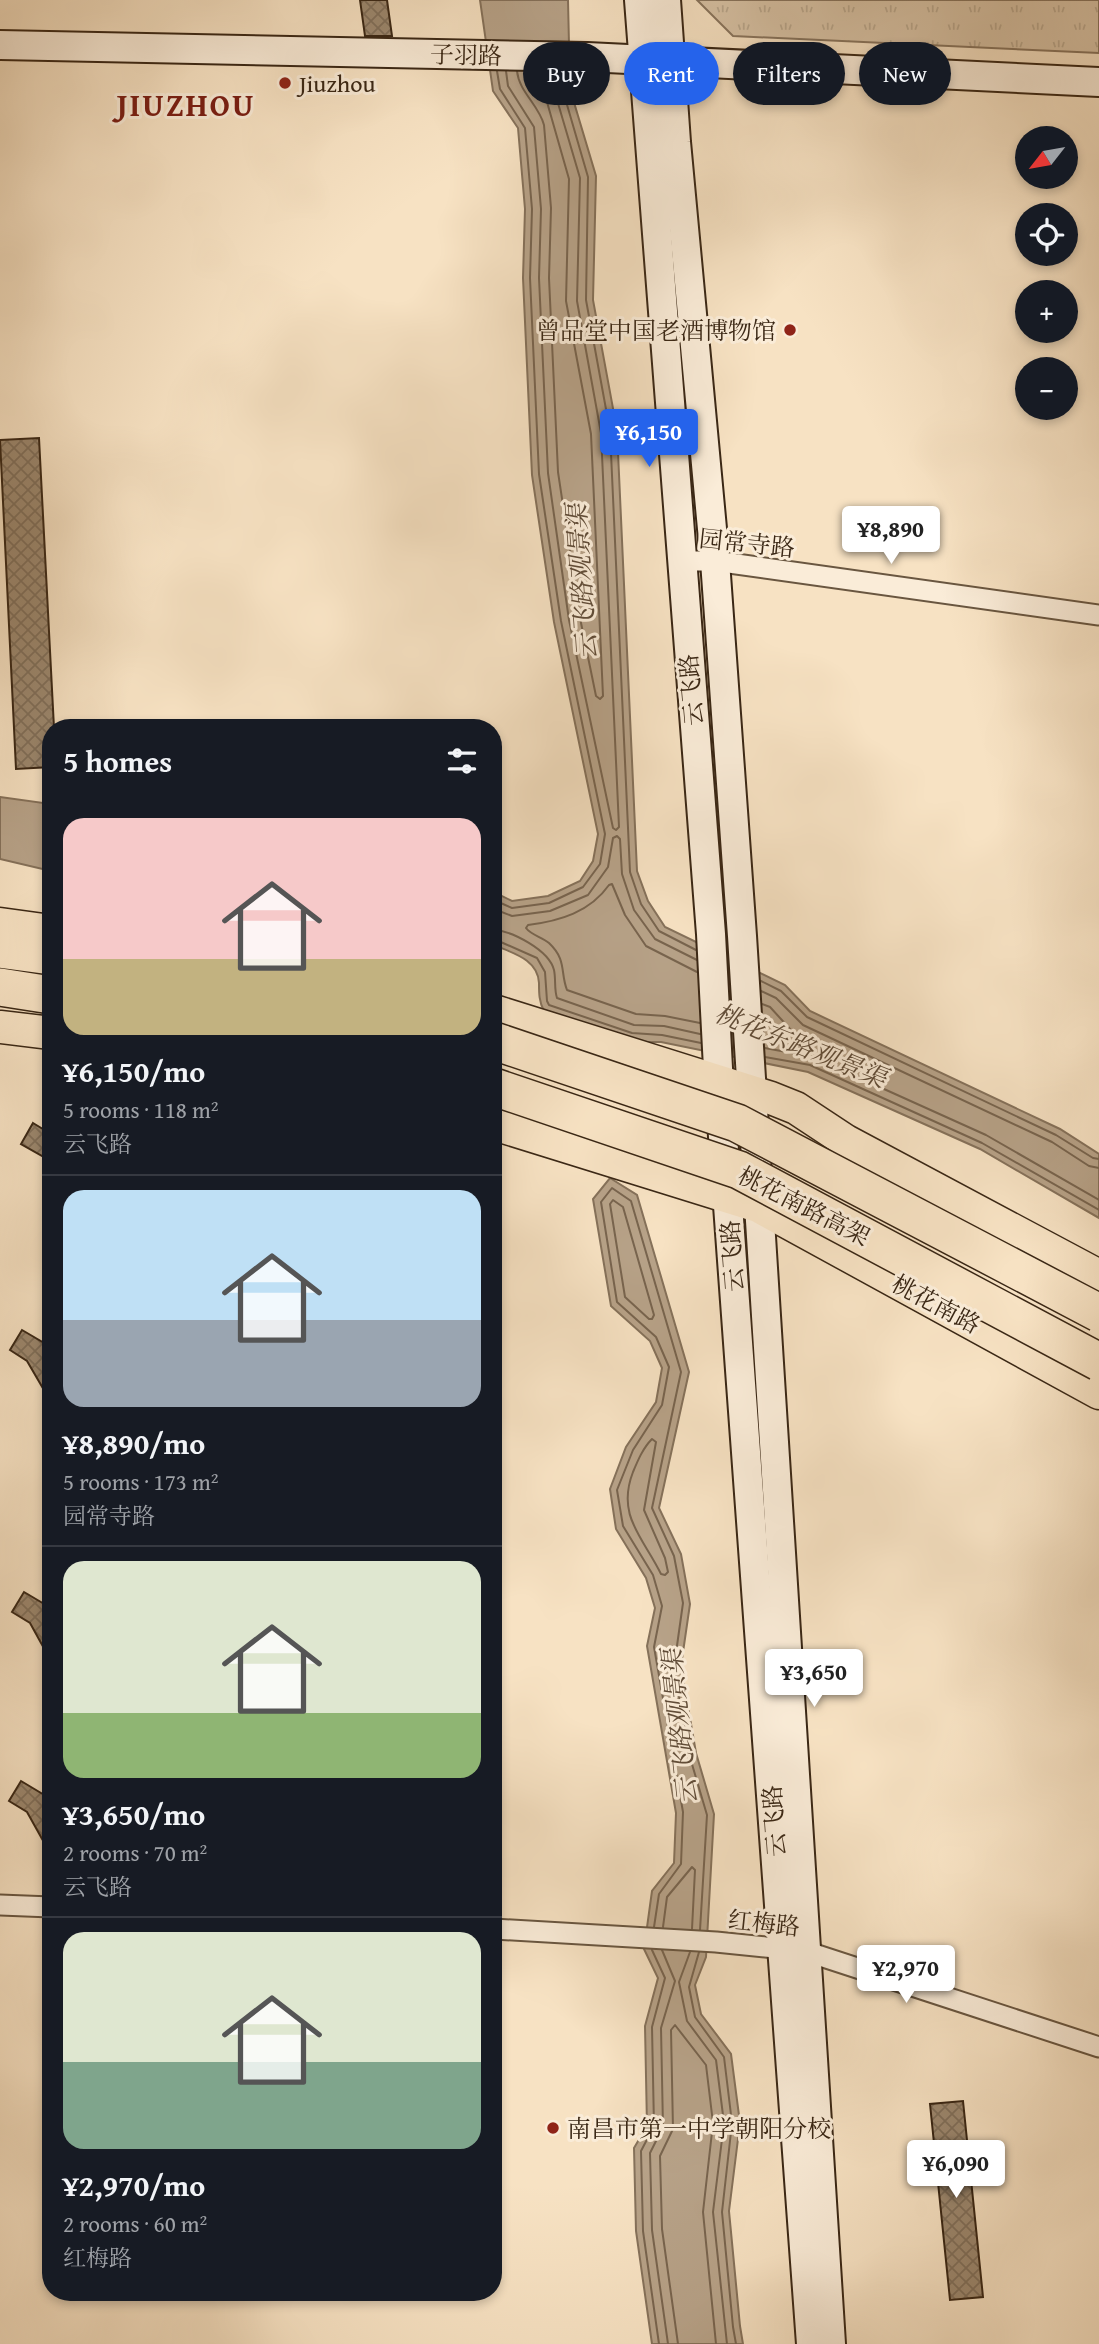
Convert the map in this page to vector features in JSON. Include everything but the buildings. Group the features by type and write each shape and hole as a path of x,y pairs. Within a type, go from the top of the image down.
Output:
{"highway":[{"path":"0,949 42,955"},
{"path":"0,987 42,994"},
{"name":"桃花南路高架","path":"502,1044 737,1123 1099,1313"},
{"name":"桃花南路高架","path":"502,1090 739,1170 1099,1362"}],"main road":[{"name":"云飞路","path":"639,0 642,42"},
{"name":"云飞路","path":"666,0 669,42"},
{"name":"子羽路","path":"0,46 624,59"},
{"name":"子羽路","path":"719,63 1099,82"},
{"name":"云飞路","path":"646,105 710,934 758,1206 811,2344"},
{"name":"云飞路","path":"675,105 715,561 742,936 728,1195 831,2344"},
{"path":"0,924 42,930"},
{"path":"502,1013 734,1080 796,1108 846,1141 1099,1276"},
{"path":"0,1027 42,1032"},
{"path":"553,1143 563,1032"},
{"name":"桃花南路","path":"502,1127 758,1206 1099,1393"},
{"path":"825,1244 846,1141"}],"street":[{"name":"园常寺路","path":"680,561 715,561 1099,615"},
{"path":"0,1905 42,1907"},
{"name":"红梅路","path":"502,1930 716,1942 794,1950 1099,2047"}],"green space":[{"path":"697,0 1099,0 1099,53 951,46 951,42 862,42 733,36"}],"water":[{"path":"480,0 568,0 569,42 523,42 523,105 575,105 596,176 593,300 617,430 637,871 648,901 665,927 785,985 810,1011 1060,1129 1099,1154 1099,1218 980,1149 808,1072 661,1042 646,1042 544,1011 540,1001 538,975 534,968 523,958 502,948 502,896 512,901 548,896 580,881 593,861 598,834 554,622 532,475 523,278 525,209 518,128 493,91"},
{"path":"0,797 42,803 42,869 0,859"},
{"name":"云飞路观景渠","path":"610,1178 637,1195 689,1372 659,1508 681,1554 690,1604 681,1666 696,1753 714,1814 706,1957 695,1985 701,2014 731,2054 740,2123 729,2211 743,2344 652,2344 636,2231 634,2148 647,2126 645,2026 658,1978 644,1949 652,1891 674,1863 676,1813 647,1646 655,1608 646,1578 616,1529 610,1489 626,1447 656,1402 662,1368 650,1341 611,1306 593,1199"}],"place":[{"name":"Jiuzhou","path":"285,83"},
{"name":"曾品堂中国老酒博物馆","path":"790,330"},
{"name":"南昌市第一中学朝阳分校","path":"553,2128"}],"district":[{"name":"JIUZHOU","path":"186,104"}],"water label":[{"name":"桃花东路观景渠","path":"801,1045"}]}
